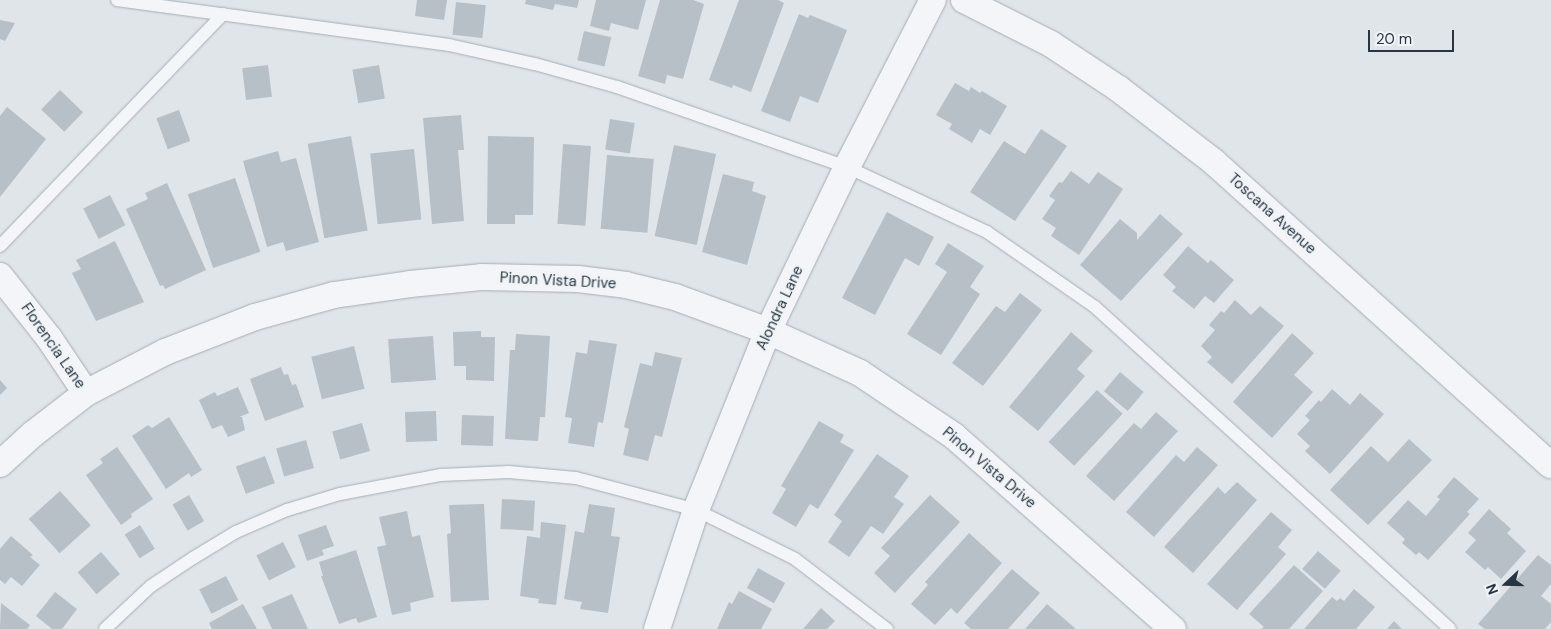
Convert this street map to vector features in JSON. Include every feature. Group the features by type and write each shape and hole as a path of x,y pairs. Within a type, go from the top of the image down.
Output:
{"street":[{"name":"Alondra Lane","path":"657,629 696,510 768,331 847,167 933,0"},
{"name":"Toscana Avenue","path":"964,0 1051,44 1120,89 1214,162 1551,465"},
{"name":"Florencia Lane","path":"0,276 49,338 86,393"},
{"name":"Pinon Vista Drive","path":"0,464 32,434 86,393 165,352 255,317 334,296 410,284 481,277 578,279 626,285 675,297 768,331 860,373 954,436 1173,629"}],"lane":[{"path":"117,0 449,45 535,64 617,87 847,167 988,232 1095,307 1450,629"},
{"path":"0,246 222,14"},
{"path":"105,629 150,586 236,532 287,510 340,494 442,475 510,472 576,478 696,510 795,559 888,629"}],"building":[{"path":"417,0 447,0 444,20 415,16"},
{"path":"526,0 579,0 577,8 555,4 553,10 525,4"},
{"path":"596,0 646,0 638,30 611,23 609,31 590,26"},
{"path":"660,0 693,0 704,4 683,79 667,75 665,84 638,76"},
{"path":"739,0 778,0 784,3 751,92 733,85 732,88 709,80"},
{"path":"456,2 486,5 482,38 453,35"},
{"path":"799,14 808,18 810,15 847,30 818,103 800,96 790,122 761,111"},
{"path":"0,20 15,23 5,41 0,39"},
{"path":"584,31 611,37 605,67 577,60"},
{"path":"268,65 272,97 246,100 242,68"},
{"path":"379,65 385,98 358,103 352,70"},
{"path":"955,83 969,91 971,87 980,93 982,91 1007,106 990,135 980,129 972,143 949,129 952,124 936,115"},
{"path":"60,90 83,112 64,132 41,109"},
{"path":"7,107 46,139 0,197 0,116"},
{"path":"179,110 190,141 168,149 156,118"},
{"path":"461,115 464,150 458,150 464,221 432,224 423,118"},
{"path":"610,119 635,123 630,154 605,150"},
{"path":"1041,129 1067,146 1015,221 970,192 1004,141 1025,154"},
{"path":"351,136 368,231 324,238 308,144"},
{"path":"488,136 534,137 533,215 515,215 515,224 487,224"},
{"path":"563,144 591,146 585,226 557,224"},
{"path":"674,145 716,154 697,245 655,236"},
{"path":"414,149 421,220 378,224 370,154"},
{"path":"278,151 281,162 296,158 319,242 286,251 283,242 267,247 243,161"},
{"path":"607,155 654,159 647,233 601,229"},
{"path":"1071,171 1089,184 1098,172 1123,189 1079,255 1051,236 1056,228 1042,219 1055,200 1049,196 1059,182 1062,183"},
{"path":"723,174 754,182 752,191 766,196 747,265 702,252"},
{"path":"235,178 260,252 213,268 188,194"},
{"path":"167,183 206,270 165,289 163,285 160,286 126,209 148,199 145,193"},
{"path":"110,195 125,225 99,239 83,209"},
{"path":"887,212 934,237 919,266 905,258 875,315 842,298"},
{"path":"1160,214 1183,234 1121,301 1080,265 1120,219 1137,233 1137,240"},
{"path":"115,241 144,302 96,321 72,273 81,269 76,260"},
{"path":"948,243 984,266 970,287 980,294 941,355 907,334 947,272 935,264"},
{"path":"1188,246 1208,263 1211,260 1234,280 1214,303 1205,296 1194,309 1172,291 1176,287 1163,275"},
{"path":"1020,293 1042,310 983,386 952,363 996,306 1005,312"},
{"path":"1235,300 1251,315 1260,306 1284,326 1232,384 1207,362 1212,357 1201,346 1215,330 1209,325 1221,311 1224,313"},
{"path":"481,331 481,337 495,337 494,381 466,380 466,366 454,366 453,332"},
{"path":"1071,332 1093,351 1077,369 1085,376 1038,431 1009,407"},
{"path":"1292,333 1314,353 1294,375 1313,392 1272,438 1233,402"},
{"path":"516,334 550,336 545,417 540,417 538,441 505,439 510,350 515,350"},
{"path":"433,336 436,380 391,383 388,339"},
{"path":"589,340 617,344 603,423 598,422 594,447 568,443 572,418 565,417 576,352 587,354"},
{"path":"354,346 365,389 322,399 311,357"},
{"path":"655,352 682,358 662,437 655,435 648,461 623,455 629,429 624,427 640,363 652,366"},
{"path":"281,367 284,375 288,374 292,385 296,384 304,407 265,421 250,379"},
{"path":"1120,372 1144,392 1128,411 1104,391"},
{"path":"0,380 7,388 0,395"},
{"path":"238,387 249,413 239,417 242,417 245,430 228,437 222,425 212,429 199,400 215,392 217,396"},
{"path":"1332,389 1350,405 1360,393 1384,414 1330,474 1305,451 1310,446 1297,434 1310,420 1305,416"},
{"path":"1097,390 1123,414 1074,466 1049,442"},
{"path":"436,411 437,441 406,442 405,412"},
{"path":"1156,412 1178,431 1114,501 1086,476 1134,423 1141,429"},
{"path":"462,415 494,416 493,446 461,445"},
{"path":"169,417 202,470 191,477 189,473 166,489 132,436 148,425 152,428"},
{"path":"819,421 844,435 840,442 854,450 818,509 810,504 796,527 772,513 786,489 781,486"},
{"path":"362,423 370,451 340,459 332,432"},
{"path":"1409,439 1432,460 1368,525 1330,490 1371,446 1388,462"},
{"path":"306,440 314,468 284,476 276,449"},
{"path":"117,447 153,499 131,514 132,517 121,525 86,475 103,463 100,459"},
{"path":"1197,447 1218,465 1154,537 1126,512 1176,455 1184,462"},
{"path":"877,454 909,476 894,497 904,504 883,534 871,526 849,557 828,542 842,521 834,515"},
{"path":"265,456 275,483 246,494 236,467"},
{"path":"1454,477 1479,499 1467,512 1470,514 1428,560 1419,552 1416,555 1402,543 1405,539 1387,523 1408,500 1426,516 1440,499 1437,497"},
{"path":"1237,482 1257,500 1193,573 1164,547 1218,487 1225,494"},
{"path":"60,491 91,525 60,553 29,519"},
{"path":"189,495 204,521 188,530 173,504"},
{"path":"930,495 960,522 895,593 874,573 890,556 881,548"},
{"path":"502,499 535,501 533,531 500,529"},
{"path":"484,504 489,600 451,602 447,534 451,533 449,505"},
{"path":"589,504 615,508 611,536 620,537 608,613 580,609 582,602 564,599 575,531 584,533"},
{"path":"1489,509 1511,529 1507,533 1526,551 1501,579 1488,567 1485,570 1465,552 1476,540 1468,533"},
{"path":"407,511 412,537 420,535 434,597 410,603 411,611 392,615 377,547 386,545 379,517"},
{"path":"1271,512 1292,530 1278,547 1286,554 1237,610 1207,584"},
{"path":"541,522 566,525 556,605 538,603 539,599 520,596 527,536 540,538"},
{"path":"140,525 155,549 140,558 125,535"},
{"path":"326,525 334,546 322,550 324,555 307,561 298,535"},
{"path":"969,533 1002,563 957,614 951,608 935,625 911,604 928,585 925,582"},
{"path":"11,536 33,555 30,557 40,565 22,586 11,577 5,584 0,580 0,549"},
{"path":"283,542 296,567 269,581 256,556"},
{"path":"356,550 377,617 358,623 356,618 339,624 321,576 323,576 319,562"},
{"path":"1318,551 1341,571 1325,589 1302,569"},
{"path":"101,552 120,574 97,594 78,572"},
{"path":"1538,555 1551,565 1551,584 1541,596 1551,604 1551,622 1545,629 1485,629 1478,624"},
{"path":"1294,565 1323,591 1289,629 1261,629 1264,627 1249,614"},
{"path":"758,568 785,583 774,603 747,588"},
{"path":"1012,569 1040,593 1008,629 971,629 964,623"},
{"path":"226,576 238,600 212,614 199,590"},
{"path":"1354,589 1375,607 1356,629 1304,629 1332,597 1337,601 1340,598 1344,601"},
{"path":"739,591 772,609 761,629 717,629 729,602 732,604"},
{"path":"55,592 77,609 62,629 52,629 36,616"},
{"path":"292,594 308,629 272,629 262,607"},
{"path":"1,603 30,625 27,629 0,629"},
{"path":"243,604 257,629 212,629 209,623"},
{"path":"1047,604 1076,629 1025,629"},
{"path":"821,608 835,621 827,629 803,629"},
{"path":"1394,621 1402,629 1387,629"}]}
